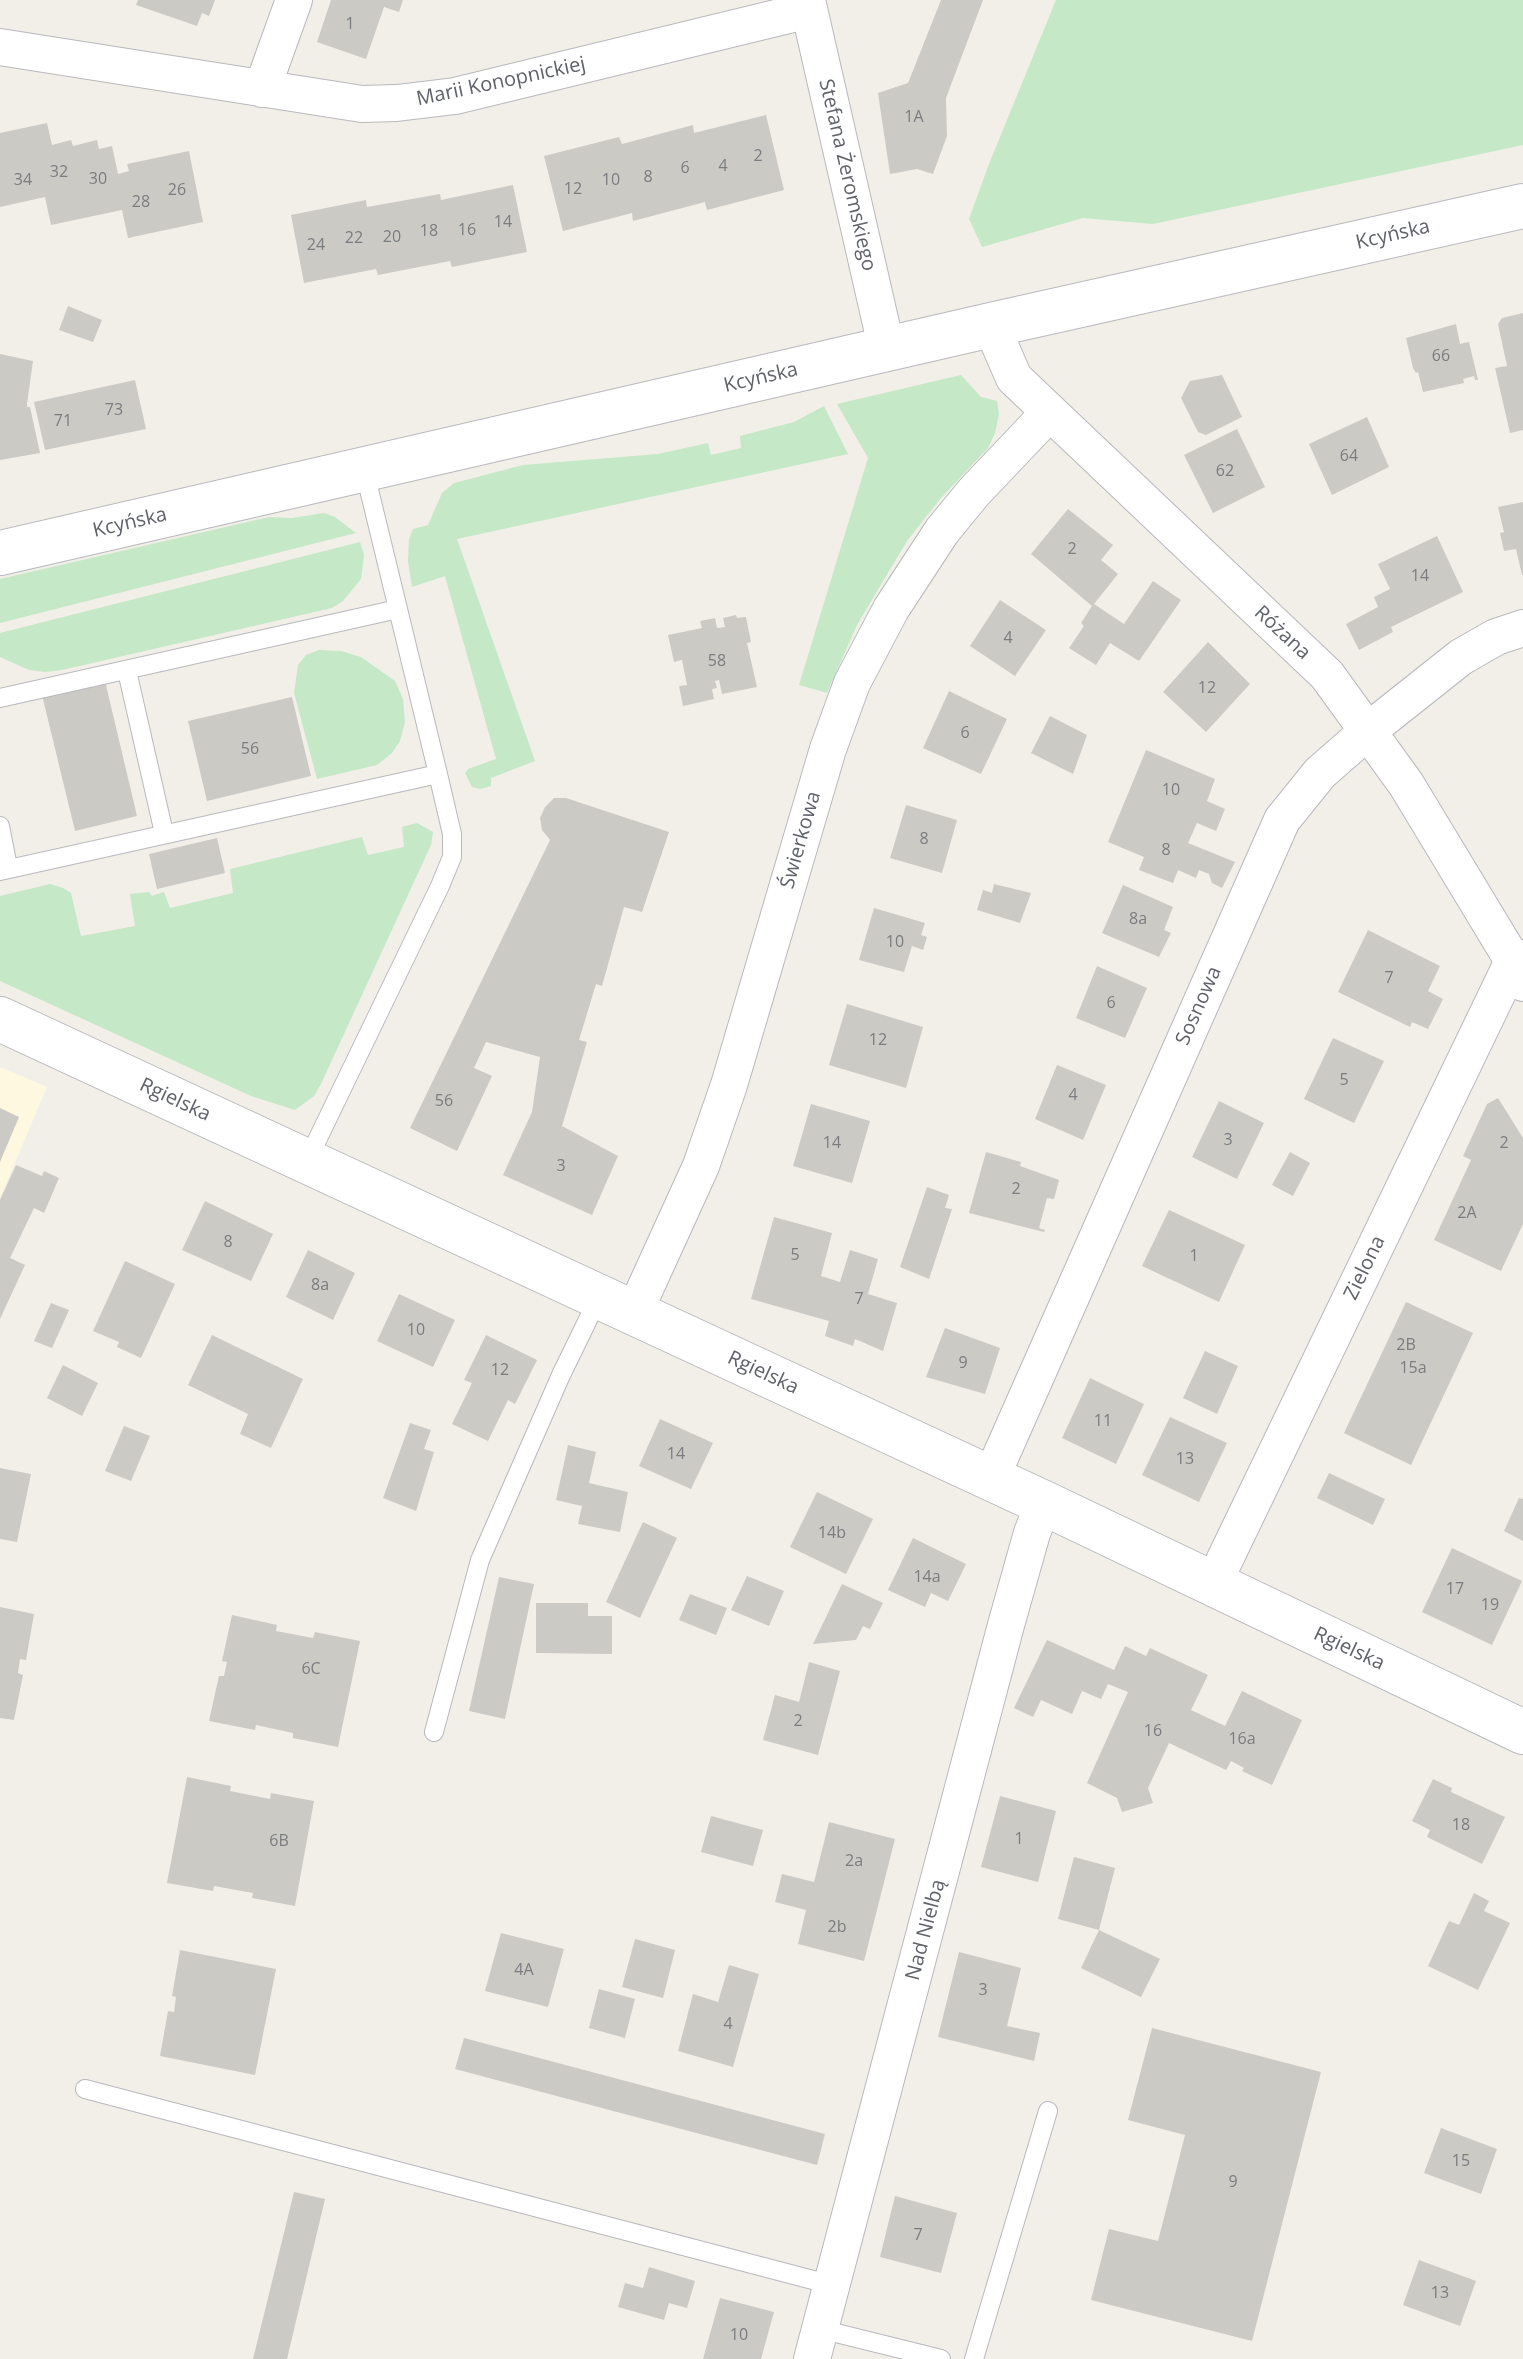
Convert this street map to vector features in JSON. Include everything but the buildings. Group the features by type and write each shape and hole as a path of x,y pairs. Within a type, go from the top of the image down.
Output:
{"street":[{"path":"262,89 294,0"},
{"name":"Marii Konopnickiej","path":"0,47 362,104 397,103 455,96 808,5"},
{"name":"Stefana Żeromskiego","path":"808,5 887,350"},
{"name":"Kcyńska","path":"0,553 1523,206"},
{"name":"Różana","path":"991,325 1014,378 1327,675 1406,784 1520,967"},
{"name":"Świerkowa","path":"616,1305 701,1166 729,1085 828,749 852,683 891,609 942,531 974,492 1050,412"},
{"name":"Sosnowa","path":"991,1478 1282,820 1320,773 1369,730 1461,657 1496,637 1523,628"},
{"name":"Zielona","path":"1213,1584 1520,967"},
{"name":"Rgielska","path":"0,1019 991,1478 1523,1732"},
{"name":"Nad Nielbą","path":"816,2344 1006,1625 1032,1533 1044,1503"}],"lane":[{"path":"306,1161 452,857 452,834 364,469"},
{"path":"0,698 398,609"},
{"path":"127,671 164,833"},
{"path":"0,826 4,869 438,774"},
{"path":"434,1732 480,1560 561,1375 616,1305"},
{"path":"85,2089 832,2285"},
{"path":"974,2359 1048,2111"},
{"path":"816,2344 941,2359"}],"shaded area":[{"path":"0,1067 47,1087 0,1198"}],"green space":[{"path":"1056,0 1523,0 1523,145 1153,224 1083,218 982,247 969,219"},
{"path":"961,375 981,397 997,401 999,414 988,448 941,498 907,541 857,625 827,693 799,685 868,458 837,404"},
{"path":"824,406 848,454 457,539 535,761 491,778 491,786 480,789 472,787 465,773 468,769 496,759 445,576 412,587 408,561 409,539 413,529 428,525 442,493 454,483 523,465 658,454 708,443 711,455 741,448 740,436 794,422"},
{"path":"324,513 335,517 356,533 0,623 0,579 269,517 292,518"},
{"path":"360,542 364,555 361,579 343,601 332,608 62,670 29,670 0,657 0,633"},
{"path":"319,650 341,651 361,657 395,681 403,699 405,722 400,741 392,753 377,765 317,779 294,693 298,665 306,655"},
{"path":"417,823 433,832 431,845 321,1084 314,1096 295,1110 251,1096 0,981 0,896 50,884 63,888 71,893 81,936 135,926 130,894 149,892 152,896 164,892 170,908 233,893 230,869 362,837 368,855 404,847 402,827"}]}
